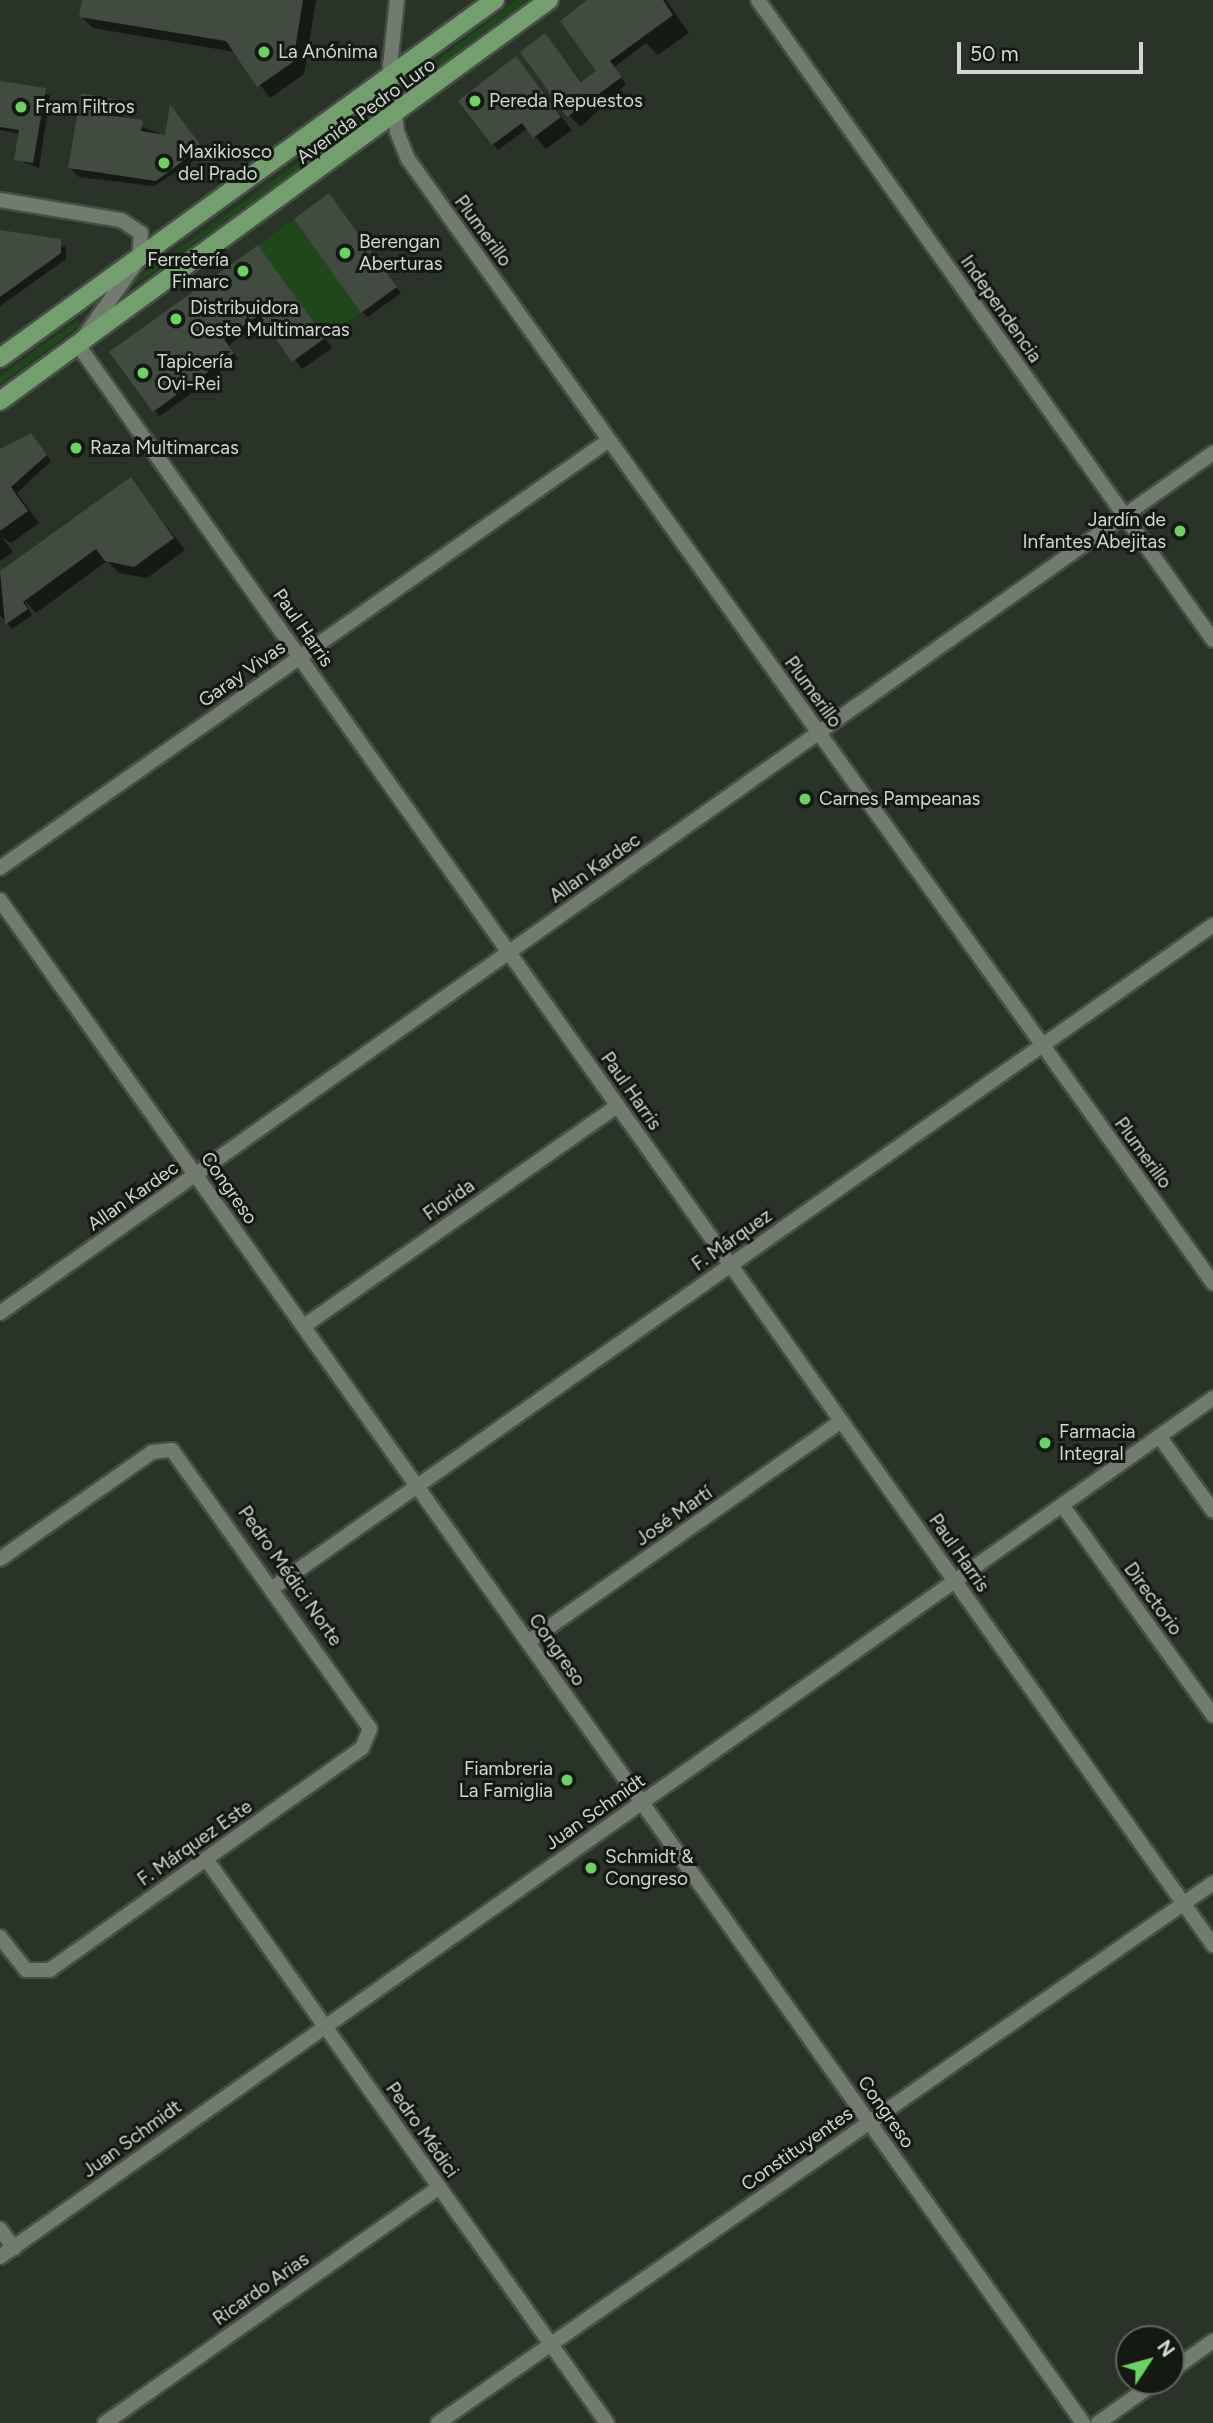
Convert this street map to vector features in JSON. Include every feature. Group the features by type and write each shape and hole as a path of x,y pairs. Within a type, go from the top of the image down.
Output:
{"main road":[{"name":"Avenida Pedro Luro","path":"0,358 391,78 495,0"},
{"name":"Avenida Pedro Luro","path":"0,401 395,117 549,0"}],"street":[{"name":"Plumerillo","path":"397,0 391,78 395,117 408,159 1213,1283"},
{"name":"Independencia","path":"758,0 1213,640"},
{"path":"0,200 127,221 144,240 139,258 78,345"},
{"name":"Paul Harris","path":"78,345 1213,1945"},
{"name":"Garay Vivas","path":"0,868 609,440"},
{"name":"Allan Kardec","path":"0,1313 1213,453"},
{"name":"Congreso","path":"0,900 1083,2423"},
{"name":"F. Márquez","path":"274,1587 1213,925"},
{"name":"Florida","path":"304,1326 617,1105"},
{"name":"Juan Schmidt","path":"0,2257 323,2024 642,1803 1213,1398"},
{"name":"José Martí","path":"528,1642 841,1421"},
{"path":"1159,1436 1213,1511"},
{"name":"Pedro Médici Norte","path":"0,1559 152,1452 168,1449 184,1460 367,1717 370,1733"},
{"name":"Directorio","path":"1062,1505 1213,1715"},
{"name":"F. Márquez Este","path":"0,1937 20,1965 34,1973 50,1970 362,1748 370,1733"},
{"name":"Pedro Médici","path":"206,1859 607,2423"},
{"name":"Constituyentes","path":"438,2423 1213,1883"},
{"name":"Ricardo Arias","path":"105,2423 439,2186"},
{"path":"0,2228 14,2248"},
{"path":"1185,2361 1213,2342"},
{"path":"1098,2423 1137,2395"}],"green space":[{"path":"517,0 527,0 427,74 426,69"},
{"path":"349,126 353,130 136,284 135,280"},
{"path":"294,219 361,313 325,338 258,245"},
{"path":"77,321 81,325 0,384 0,376"}],"building":[{"name":"La Anónima","path":"82,0 303,0 293,62 257,87 226,41 79,17"},
{"path":"587,0 663,0 673,15 610,61 622,77 567,117 520,52 545,33 581,82 596,71 560,21"},
{"path":"516,56 561,117 533,138 522,123 492,145 458,101"},
{"name":"Fram Filtros","path":"0,81 46,88 33,163 14,160 19,130 0,127"},
{"path":"81,93 117,100 114,116 143,120 141,131 165,135 170,104 202,147 156,181 68,168"},
{"name":"Berengan Aberturas","path":"329,193 397,287 361,313 294,219"},
{"path":"0,230 61,239 61,253 0,297"},
{"path":"258,245 325,338 292,362 259,315 224,339 234,353 153,412 109,352"},
{"path":"31,433 47,455 11,487 28,511 0,531 0,449"},
{"path":"131,477 174,538 134,567 105,561 96,549 23,602 28,609 5,625 0,571"}],"place":[{"name":"La Anónima","path":"264,52"},
{"name":"Pereda Repuestos","path":"475,101"},
{"name":"Fram Filtros","path":"21,107"},
{"name":"Maxikiosco del Prado","path":"164,163"},
{"name":"Berengan Aberturas","path":"345,253"},
{"name":"Ferretería Fimarc","path":"243,271"},
{"name":"Distribuidora Oeste Multimarcas","path":"176,319"},
{"name":"Tapicería Ovi-Rei","path":"143,373"},
{"name":"Raza Multimarcas","path":"76,448"},
{"name":"Jardín de Infantes Abejitas","path":"1180,531"},
{"name":"Carnes Pampeanas","path":"805,799"},
{"name":"Farmacia Integral","path":"1045,1443"},
{"name":"Fiambreria La Famiglia","path":"567,1780"},
{"name":"Schmidt & Congreso","path":"591,1868"}]}
